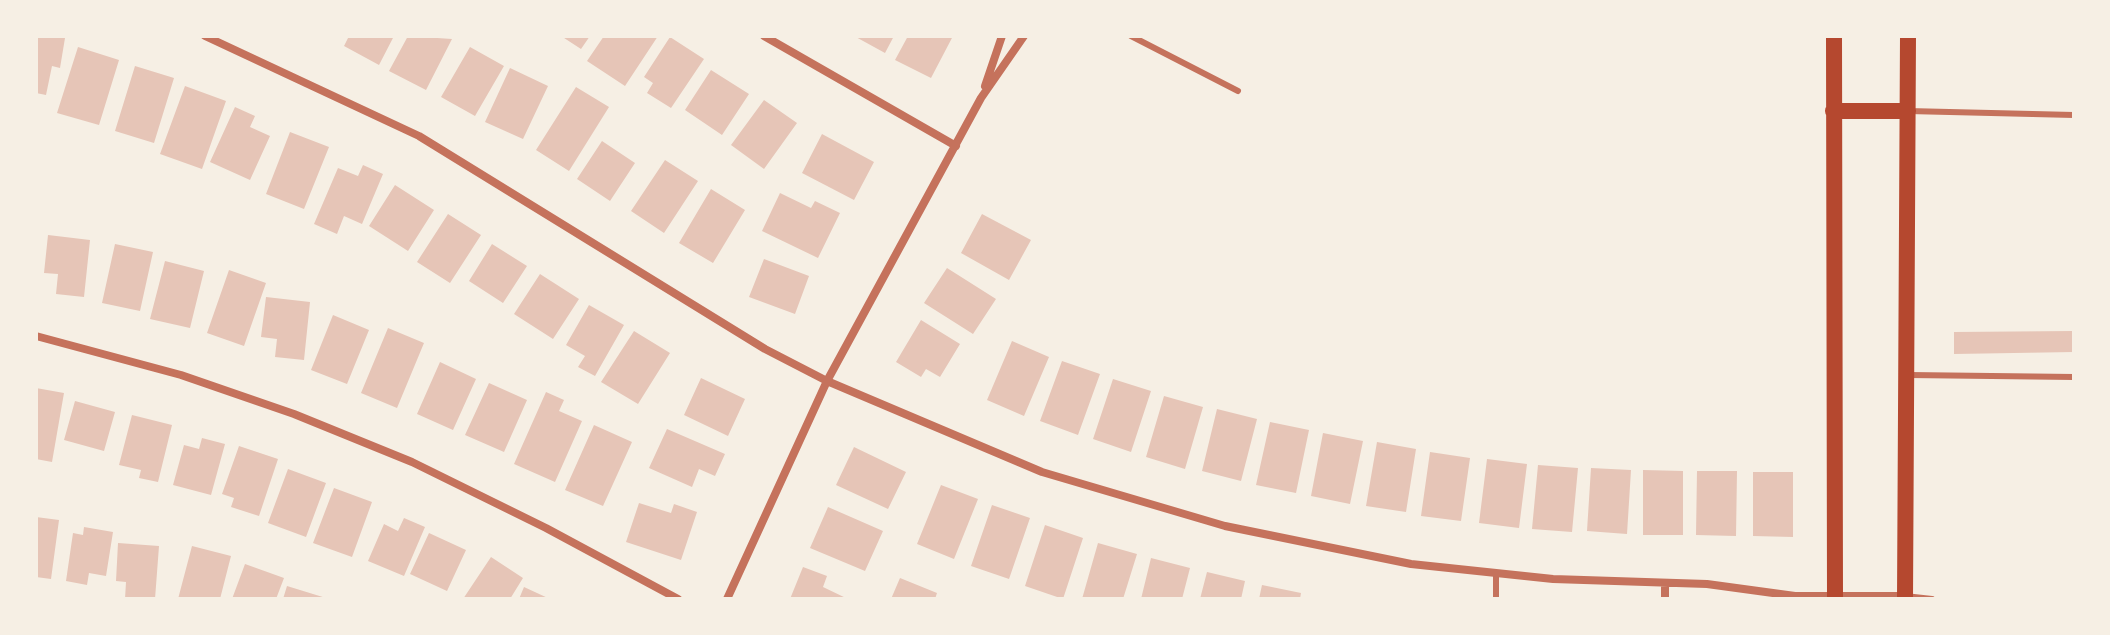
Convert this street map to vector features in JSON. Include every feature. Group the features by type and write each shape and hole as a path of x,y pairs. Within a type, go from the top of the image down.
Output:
{"main road":[{"path":"1834,36 1836,598"},
{"path":"1905,598 1908,36"},
{"path":"1833,111 1908,111"}],"street":[{"path":"205,36 419,136 680,299 827,381 1014,462 1153,507 1310,545 1496,574 1665,583 1836,598 1905,598"},
{"path":"764,36 956,146"},
{"path":"981,98 1002,36"},
{"path":"727,599 827,381 981,98 1024,36"},
{"path":"36,336 181,375 294,414 373,446 546,528 678,599"},
{"path":"1665,583 1665,599"}],"lane":[{"path":"1131,36 1238,91"},
{"path":"1908,111 2074,115"},
{"path":"1906,374 2074,377"},
{"path":"1496,574 1496,599"},
{"path":"1905,598 1932,599"}],"building":[{"path":"36,36 65,38 60,68 52,66 46,95 36,93"},
{"path":"349,36 394,36 379,65 344,46"},
{"path":"408,36 452,39 426,90 389,71"},
{"path":"561,36 590,36 581,49"},
{"path":"604,36 658,36 625,86 587,61"},
{"path":"854,36 894,36 885,53"},
{"path":"908,36 953,36 931,78 895,60"},
{"path":"670,37 704,59 671,108 647,93 653,83 644,77"},
{"path":"78,47 119,60 99,125 57,113"},
{"path":"470,47 504,66 475,116 441,97"},
{"path":"135,66 174,78 154,143 115,131"},
{"path":"510,68 548,86 523,139 485,122"},
{"path":"711,70 749,94 722,135 685,110"},
{"path":"185,86 226,101 202,169 160,154"},
{"path":"576,87 609,107 569,171 536,150"},
{"path":"764,100 797,123 764,169 731,145"},
{"path":"235,107 255,116 250,127 270,136 250,180 210,162"},
{"path":"290,132 329,147 304,209 266,194"},
{"path":"822,134 874,162 854,200 802,173"},
{"path":"602,141 635,163 610,201 577,179"},
{"path":"665,160 698,181 664,233 631,211"},
{"path":"363,165 383,174 362,224 344,216 337,234 314,224 338,168 358,176"},
{"path":"395,185 434,210 408,251 369,226"},
{"path":"711,189 745,210 713,263 679,243"},
{"path":"780,193 811,208 815,201 840,213 818,258 762,231"},
{"path":"448,214 481,235 450,283 417,262"},
{"path":"982,214 1031,240 1009,280 961,253"},
{"path":"48,235 90,240 84,297 56,294 58,274 44,273"},
{"path":"115,244 153,252 140,311 102,303"},
{"path":"492,244 527,266 503,303 469,281"},
{"path":"764,259 809,276 795,314 749,297"},
{"path":"165,261 204,271 190,328 150,319"},
{"path":"947,268 996,299 973,334 924,303"},
{"path":"229,270 266,283 244,346 207,333"},
{"path":"540,274 579,299 553,339 514,314"},
{"path":"266,297 310,302 304,360 275,357 277,339 261,337"},
{"path":"589,305 624,325 595,376 578,367 585,356 566,345"},
{"path":"333,315 369,330 347,384 311,370"},
{"path":"921,320 960,344 940,377 926,369 921,377 896,362"},
{"path":"388,328 424,343 397,408 361,393"},
{"path":"634,331 670,353 638,404 601,382"},
{"path":"2074,331 2074,352 1954,354 1954,332"},
{"path":"1012,341 1049,357 1024,416 987,400"},
{"path":"1062,361 1100,374 1078,435 1040,421"},
{"path":"440,362 476,379 453,430 417,414"},
{"path":"701,378 745,399 728,436 684,415"},
{"path":"1113,379 1151,391 1131,452 1093,439"},
{"path":"489,383 527,400 504,452 465,435"},
{"path":"36,388 64,393 52,462 36,459"},
{"path":"546,392 564,400 559,411 582,421 555,482 514,464"},
{"path":"1164,396 1203,407 1185,469 1146,457"},
{"path":"75,401 115,412 104,451 64,440"},
{"path":"1217,409 1257,419 1241,481 1202,471"},
{"path":"132,415 172,425 158,482 139,478 141,470 119,465"},
{"path":"1270,422 1309,430 1296,493 1256,485"},
{"path":"594,425 632,442 603,506 565,490"},
{"path":"667,429 725,454 715,476 699,469 692,487 649,468"},
{"path":"1323,433 1363,441 1350,504 1311,496"},
{"path":"202,438 225,444 211,495 173,485 184,445 199,449"},
{"path":"1377,442 1416,449 1406,512 1366,506"},
{"path":"239,446 278,459 259,516 231,507 234,498 222,494"},
{"path":"854,447 906,472 888,509 836,485"},
{"path":"1430,452 1470,458 1461,521 1421,516"},
{"path":"1487,459 1527,464 1519,528 1479,523"},
{"path":"1538,465 1578,468 1572,532 1532,529"},
{"path":"1591,468 1631,470 1627,534 1587,531"},
{"path":"288,469 326,483 306,537 268,523"},
{"path":"1643,470 1683,471 1683,535 1643,535"},
{"path":"1697,471 1737,471 1736,536 1696,535"},
{"path":"1753,472 1793,472 1793,537 1753,536"},
{"path":"941,485 978,499 954,559 917,544"},
{"path":"334,488 372,502 352,557 313,543"},
{"path":"639,503 671,513 674,504 697,512 681,560 626,542"},
{"path":"992,505 1030,518 1009,579 971,566"},
{"path":"828,507 883,531 865,571 810,548"},
{"path":"36,517 59,520 51,579 36,577"},
{"path":"404,518 425,527 404,576 368,561 384,524 398,531"},
{"path":"1045,525 1083,538 1063,599 1025,586"},
{"path":"84,527 113,532 106,576 89,573 87,585 66,581 73,533 83,535"},
{"path":"429,533 466,550 447,591 410,574"},
{"path":"118,543 159,546 155,599 125,599 126,582 116,581"},
{"path":"1098,543 1137,554 1123,599 1082,599"},
{"path":"192,546 231,556 220,599 178,599"},
{"path":"491,557 523,578 510,599 463,599"},
{"path":"1151,558 1190,568 1182,599 1141,599"},
{"path":"245,564 284,578 276,599 232,599"},
{"path":"803,567 827,576 823,587 848,599 790,599"},
{"path":"1207,572 1245,581 1241,599 1200,599"},
{"path":"900,578 937,593 935,599 891,599"},
{"path":"1262,585 1301,593 1300,599 1259,599"},
{"path":"287,586 326,598 326,599 283,599"},
{"path":"524,587 550,599 519,599"}]}
